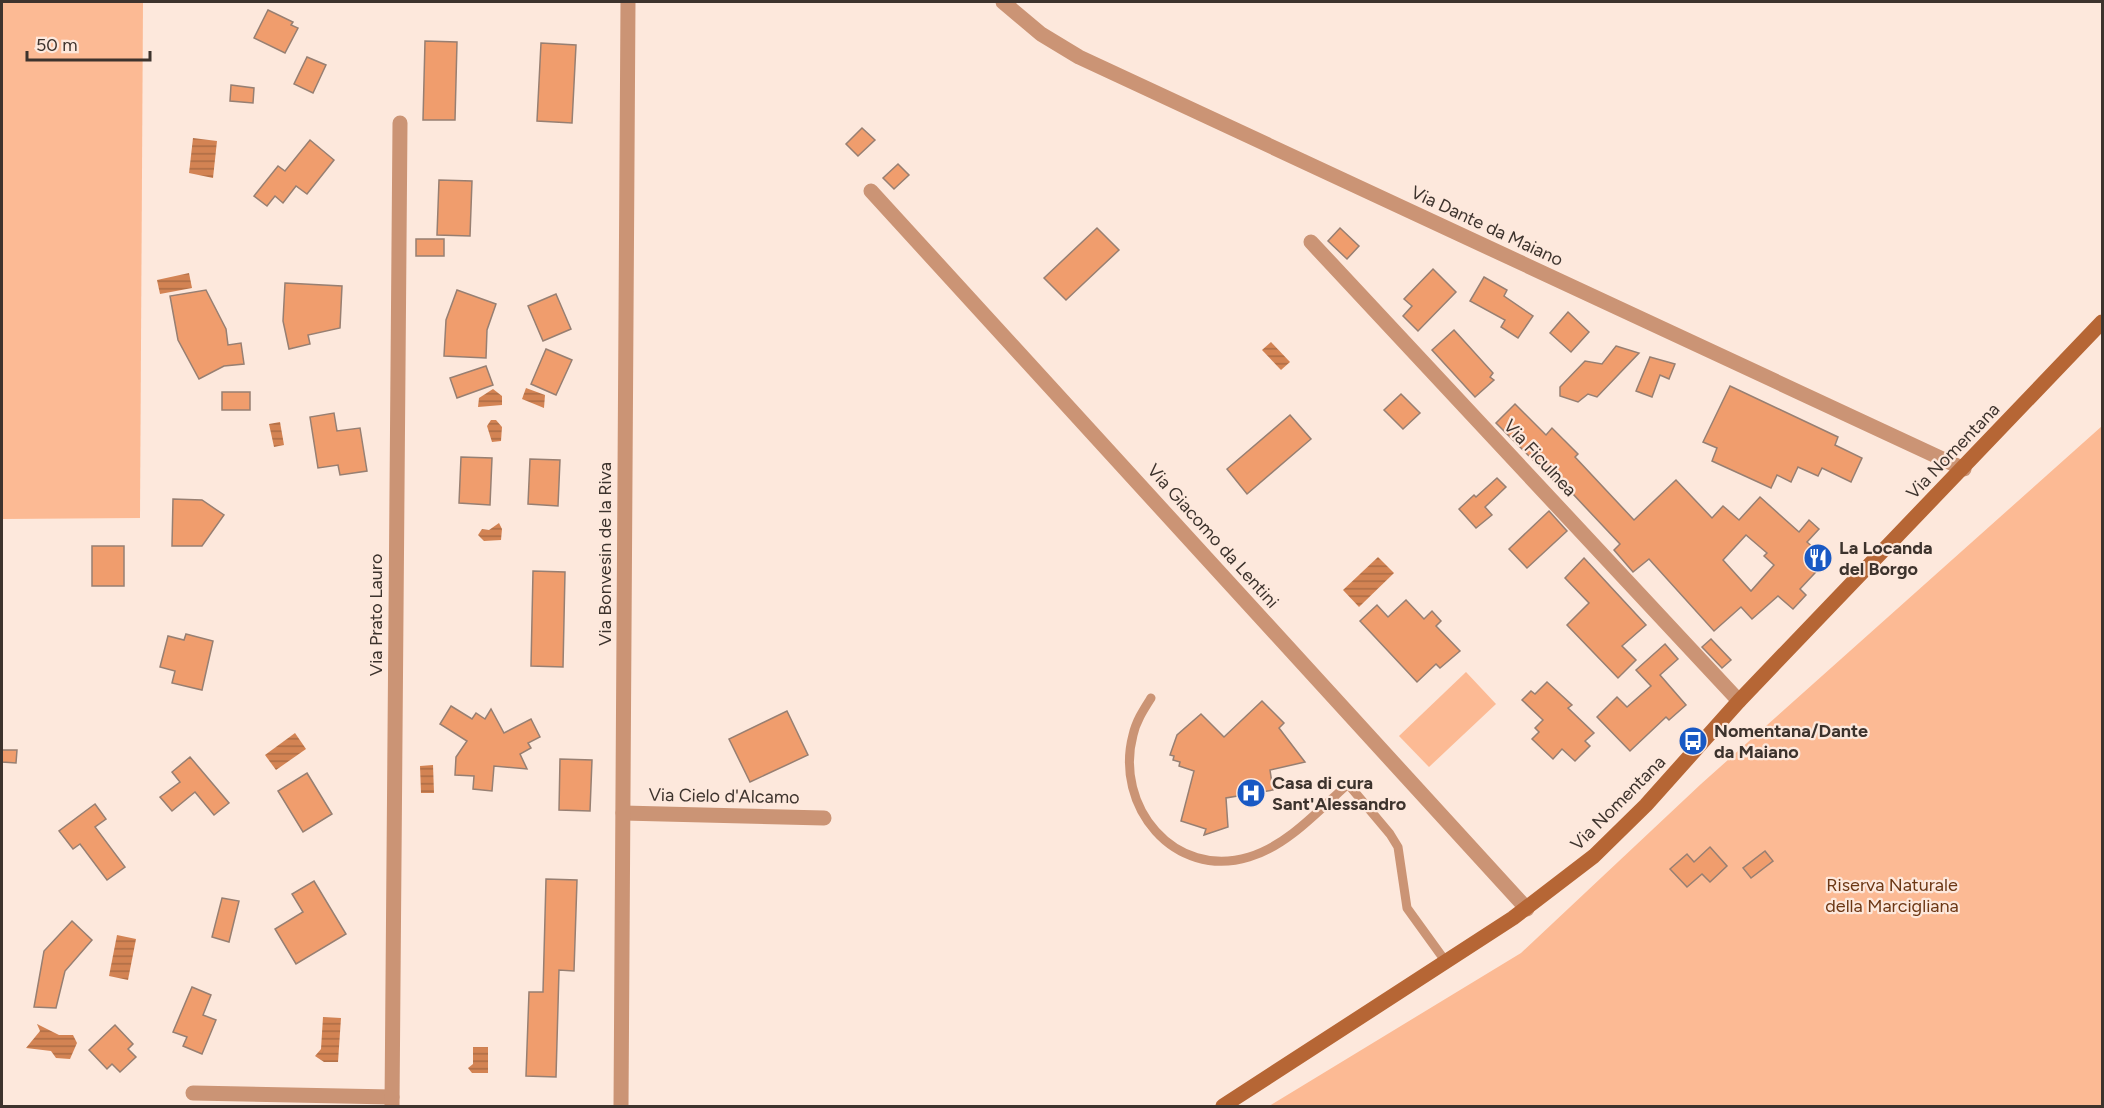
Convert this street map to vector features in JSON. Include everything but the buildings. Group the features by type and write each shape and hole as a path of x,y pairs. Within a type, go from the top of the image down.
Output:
{"main road":[{"name":"Via Nomentana","path":"1223,1107 1527,909 1578,870 1628,824 1739,701 2103,322"}],"street":[{"name":"Via Bonvesin de la Riva","path":"621,1107 627,2"},
{"name":"Via Dante da Maiano","path":"1003,2 1041,34 1079,57 1964,469"},
{"name":"Via Prato Lauro","path":"392,1102 400,123"},
{"name":"Via Giacomo da Lentini","path":"871,191 1527,909"},
{"name":"Via Ficulnea","path":"1311,242 1739,701"},
{"name":"Via Cielo d'Alcamo","path":"623,813 824,818"},
{"path":"193,1093 392,1102"}],"lane":[{"path":"1151,698 1132,735 1130,762 1131,782 1138,805 1156,836 1188,856 1209,861 1249,857 1289,835 1348,784 1390,834 1398,847 1407,908 1446,962"}],"green space":[{"path":"2,2 143,2 140,518 2,519"},
{"name":"Riserva Naturale della Marcigliana","path":"2102,426 2102,1106 1269,1106 1521,953 1701,784"},
{"path":"1466,672 1496,704 1429,767 1399,736"}],"shaded area":[{"path":"193,138 217,141 213,178 189,173"},
{"path":"189,273 192,288 160,294 157,280"},
{"path":"1271,342 1290,362 1281,370 1262,350"},
{"path":"526,388 545,395 544,408 522,399"},
{"path":"493,389 502,396 502,405 478,407 479,398"},
{"path":"491,420 496,420 502,427 501,441 492,442 487,426"},
{"path":"280,422 284,445 274,447 269,424"},
{"path":"499,523 502,529 501,540 484,541 478,535 482,529 489,530"},
{"path":"1378,557 1394,573 1359,607 1343,590"},
{"path":"295,733 306,749 276,770 265,755"},
{"path":"433,765 434,793 421,793 420,766"},
{"path":"117,935 136,939 128,980 109,976"},
{"path":"323,1017 341,1018 338,1062 324,1062 315,1056 321,1049"},
{"path":"37,1024 59,1035 73,1035 77,1043 70,1059 56,1058 51,1051 26,1048 40,1031"},
{"path":"473,1047 488,1047 488,1073 472,1073 468,1068 473,1064"}],"place":[{"name":"La Locanda del Borgo","path":"1818,558"},
{"name":"Nomentana/Dante da Maiano","path":"1693,741"},
{"name":"Casa di cura Sant'Alessandro","path":"1251,793"}]}
